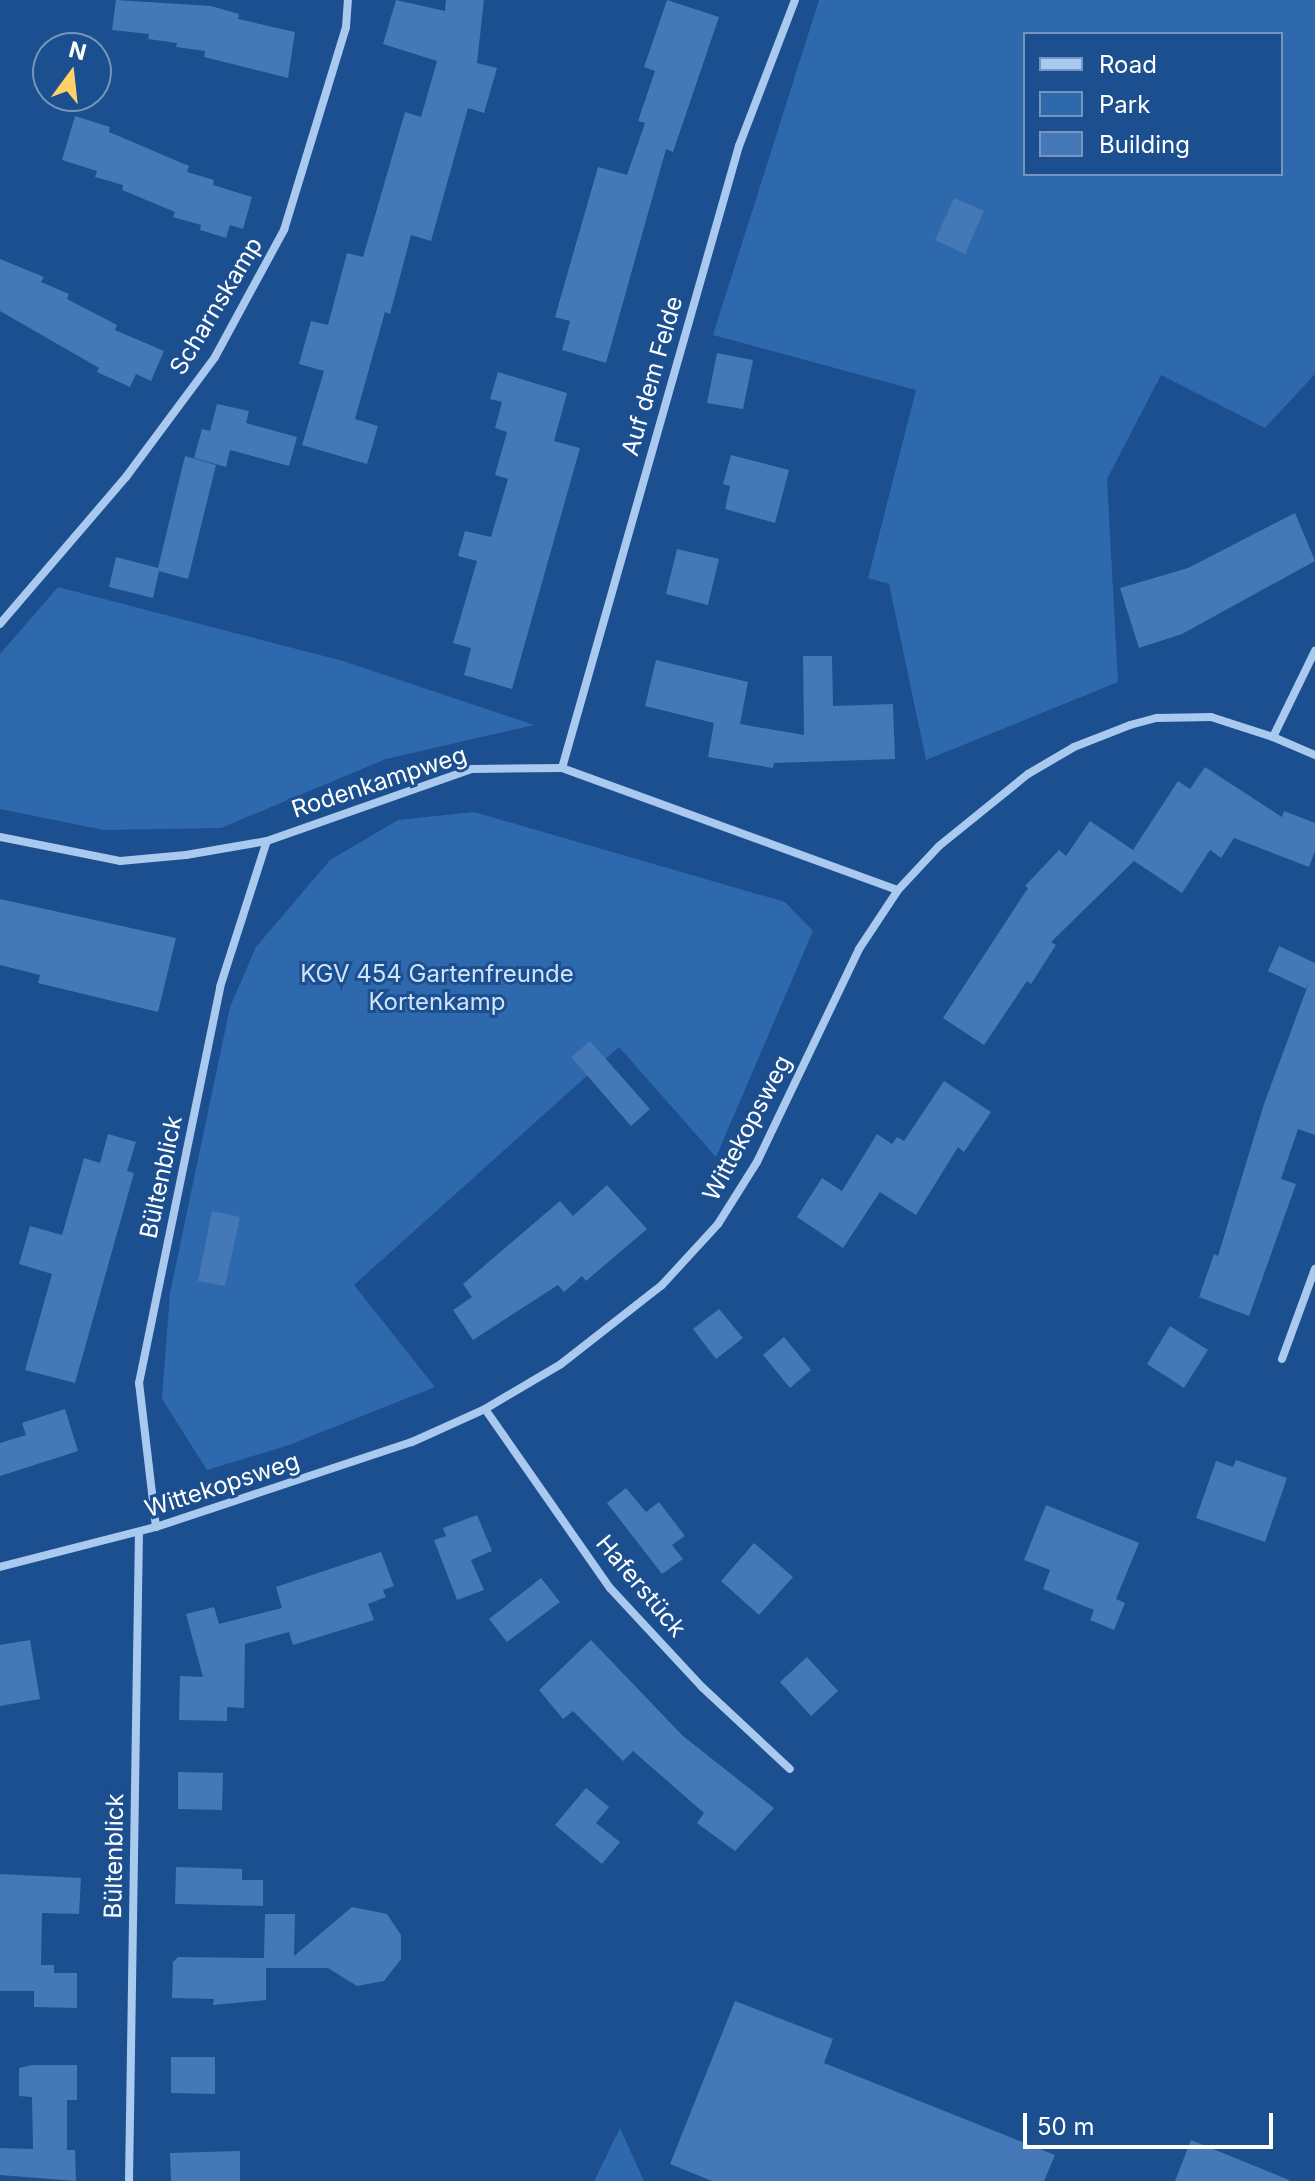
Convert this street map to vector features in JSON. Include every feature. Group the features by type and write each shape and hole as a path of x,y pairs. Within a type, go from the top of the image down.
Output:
{"street":[{"name":"Scharnskamp","path":"0,624 126,477 215,357 284,230 346,27 348,0"},
{"name":"Auf dem Felde","path":"562,768 739,146 795,0"},
{"path":"1273,737 1315,651"},
{"name":"Wittekopsweg","path":"0,1567 139,1532 309,1479 485,1409 616,1324 689,1258 718,1224 757,1162 859,949 898,890 984,806 1074,747 1130,725 1185,715 1211,717 1273,737 1315,755"},
{"name":"Rodenkampweg","path":"0,837 120,861 267,841 472,769 562,768 898,890"},
{"name":"Bültenblick","path":"156,1527 139,1383 220,987 267,841"},
{"path":"1282,1359 1315,1269"},
{"name":"Haferstück","path":"485,1409 610,1588 702,1687 790,1769"},
{"name":"Bültenblick","path":"129,2181 139,1532"}],"green space":[{"path":"819,0 1315,0 1315,374 1265,428 1161,375 1107,479 1118,682 926,760 889,584 868,578 916,390 713,335"},
{"path":"58,587 343,661 534,725 386,759 221,828 104,830 0,809 0,654"},
{"name":"KGV 454 Gartenfreunde Kortenkamp","path":"474,812 785,902 813,931 716,1157 619,1047 354,1285 435,1387 289,1445 207,1470 162,1399 170,1293 230,1007 256,947 330,860 398,820"},
{"path":"620,2128 644,2181 594,2181"}],"building":[{"path":"116,0 211,6 239,14 238,19 295,32 288,78 204,57 205,51 148,39 149,34 112,30"},
{"path":"396,0 445,11 446,0 484,0 477,63 497,68 484,113 468,108 431,241 411,235 390,314 385,312 355,419 378,426 367,464 302,445 324,371 299,364 311,321 328,325 347,253 363,257 405,112 421,117 437,61 383,44"},
{"path":"667,0 719,17 673,152 666,149 606,363 562,350 570,321 555,317 598,167 627,175 645,123 638,121 655,71 644,67"},
{"path":"75,116 110,127 109,132 189,166 187,172 214,180 213,185 252,197 243,229 230,225 226,238 200,230 201,225 173,217 175,212 122,190 123,185 95,177 97,171 62,160"},
{"path":"954,198 984,211 965,254 935,240"},
{"path":"0,259 44,277 41,282 69,294 67,299 117,325 115,330 164,351 151,381 136,374 130,387 97,372 99,368 0,311"},
{"path":"717,353 753,360 743,409 707,403"},
{"path":"498,372 567,393 554,441 580,448 512,689 464,675 471,648 453,643 477,561 458,556 465,531 491,537 508,479 495,475 507,432 495,428 502,402 490,399"},
{"path":"217,404 249,411 246,423 297,437 289,466 230,450 226,467 194,458 202,429 210,431"},
{"path":"731,455 789,470 775,523 725,509 730,486 723,484"},
{"path":"185,456 216,465 188,579 159,571 153,598 109,587 116,557 158,568"},
{"path":"1295,513 1315,561 1182,634 1139,648 1120,588 1188,568"},
{"path":"677,549 719,559 708,605 666,594"},
{"path":"803,656 832,656 833,706 893,704 895,759 774,763 773,768 708,757 714,723 645,706 656,660 748,682 740,724 804,735"},
{"path":"1205,767 1282,817 1284,811 1315,823 1315,851 1309,867 1234,838 1221,858 1210,850 1182,893 1134,861 1051,942 1056,945 1031,984 1027,981 984,1045 943,1018 1028,888 1025,886 1059,850 1066,856 1090,821 1133,850 1178,781 1190,789"},
{"path":"0,899 176,938 158,1012 38,983 40,975 0,965"},
{"path":"1279,946 1315,963 1315,1135 1298,1129 1281,1179 1296,1184 1249,1316 1199,1297 1214,1254 1218,1256 1264,1104 1311,977 1306,989 1268,971"},
{"path":"590,1041 650,1109 631,1126 571,1057"},
{"path":"944,1081 991,1112 964,1152 958,1147 916,1215 880,1192 843,1248 797,1217 822,1178 842,1191 877,1134 892,1144 897,1137 904,1141"},
{"path":"108,1134 136,1142 127,1171 134,1173 75,1383 25,1370 52,1274 19,1264 30,1226 62,1235 84,1158 100,1163"},
{"path":"607,1185 647,1229 586,1281 582,1276 564,1292 558,1285 473,1340 453,1310 472,1297 463,1284 560,1201 573,1216"},
{"path":"212,1211 240,1217 225,1286 198,1281"},
{"path":"719,1309 743,1338 716,1359 693,1329"},
{"path":"1170,1326 1208,1350 1184,1388 1147,1364"},
{"path":"784,1337 811,1370 790,1388 763,1355"},
{"path":"65,1409 78,1451 0,1476 0,1443 26,1435 22,1423"},
{"path":"1236,1460 1287,1478 1265,1542 1196,1518 1216,1461 1233,1467"},
{"path":"626,1488 646,1512 659,1502 685,1536 672,1545 683,1559 662,1574 607,1503"},
{"path":"1046,1505 1139,1543 1116,1599 1125,1603 1114,1630 1090,1620 1094,1610 1043,1589 1050,1570 1024,1560"},
{"path":"477,1515 492,1551 471,1560 484,1590 457,1600 434,1540 446,1536 443,1528"},
{"path":"754,1543 793,1577 759,1615 721,1581"},
{"path":"381,1552 394,1586 383,1590 386,1597 368,1604 374,1620 293,1645 289,1632 245,1644 244,1708 227,1707 227,1721 179,1720 180,1676 203,1677 186,1614 214,1607 219,1624 282,1608 276,1587"},
{"path":"541,1578 560,1602 507,1642 489,1619"},
{"path":"30,1640 40,1699 0,1706 0,1645"},
{"path":"591,1640 683,1736 774,1808 735,1851 697,1823 704,1813 633,1751 623,1761 573,1711 563,1719 539,1690"},
{"path":"807,1657 838,1691 811,1716 780,1682"},
{"path":"178,1772 223,1773 222,1810 178,1809"},
{"path":"586,1788 609,1807 596,1823 620,1842 602,1864 555,1825"},
{"path":"176,1867 242,1869 242,1880 263,1880 263,1906 175,1904"},
{"path":"0,1874 81,1878 79,1914 42,1913 41,1965 54,1965 54,1973 77,1973 77,2008 34,2007 34,1991 0,1991"},
{"path":"352,1907 387,1914 401,1935 401,1959 384,1981 357,1986 328,1968 266,1968 266,2000 213,2005 214,1999 172,1998 173,1962 178,1957 264,1958 265,1914 295,1914 294,1956"},
{"path":"735,2001 833,2039 824,2063 1055,2155 1044,2181 712,2181 670,2164"},
{"path":"171,2057 215,2057 215,2094 171,2093"},
{"path":"77,2065 77,2100 67,2100 67,2150 75,2150 76,2181 0,2175 0,2148 33,2149 32,2097 19,2096 19,2068"},
{"path":"1191,2140 1289,2180 1289,2181 1175,2181"},
{"path":"240,2151 240,2181 171,2181 170,2153"}]}
